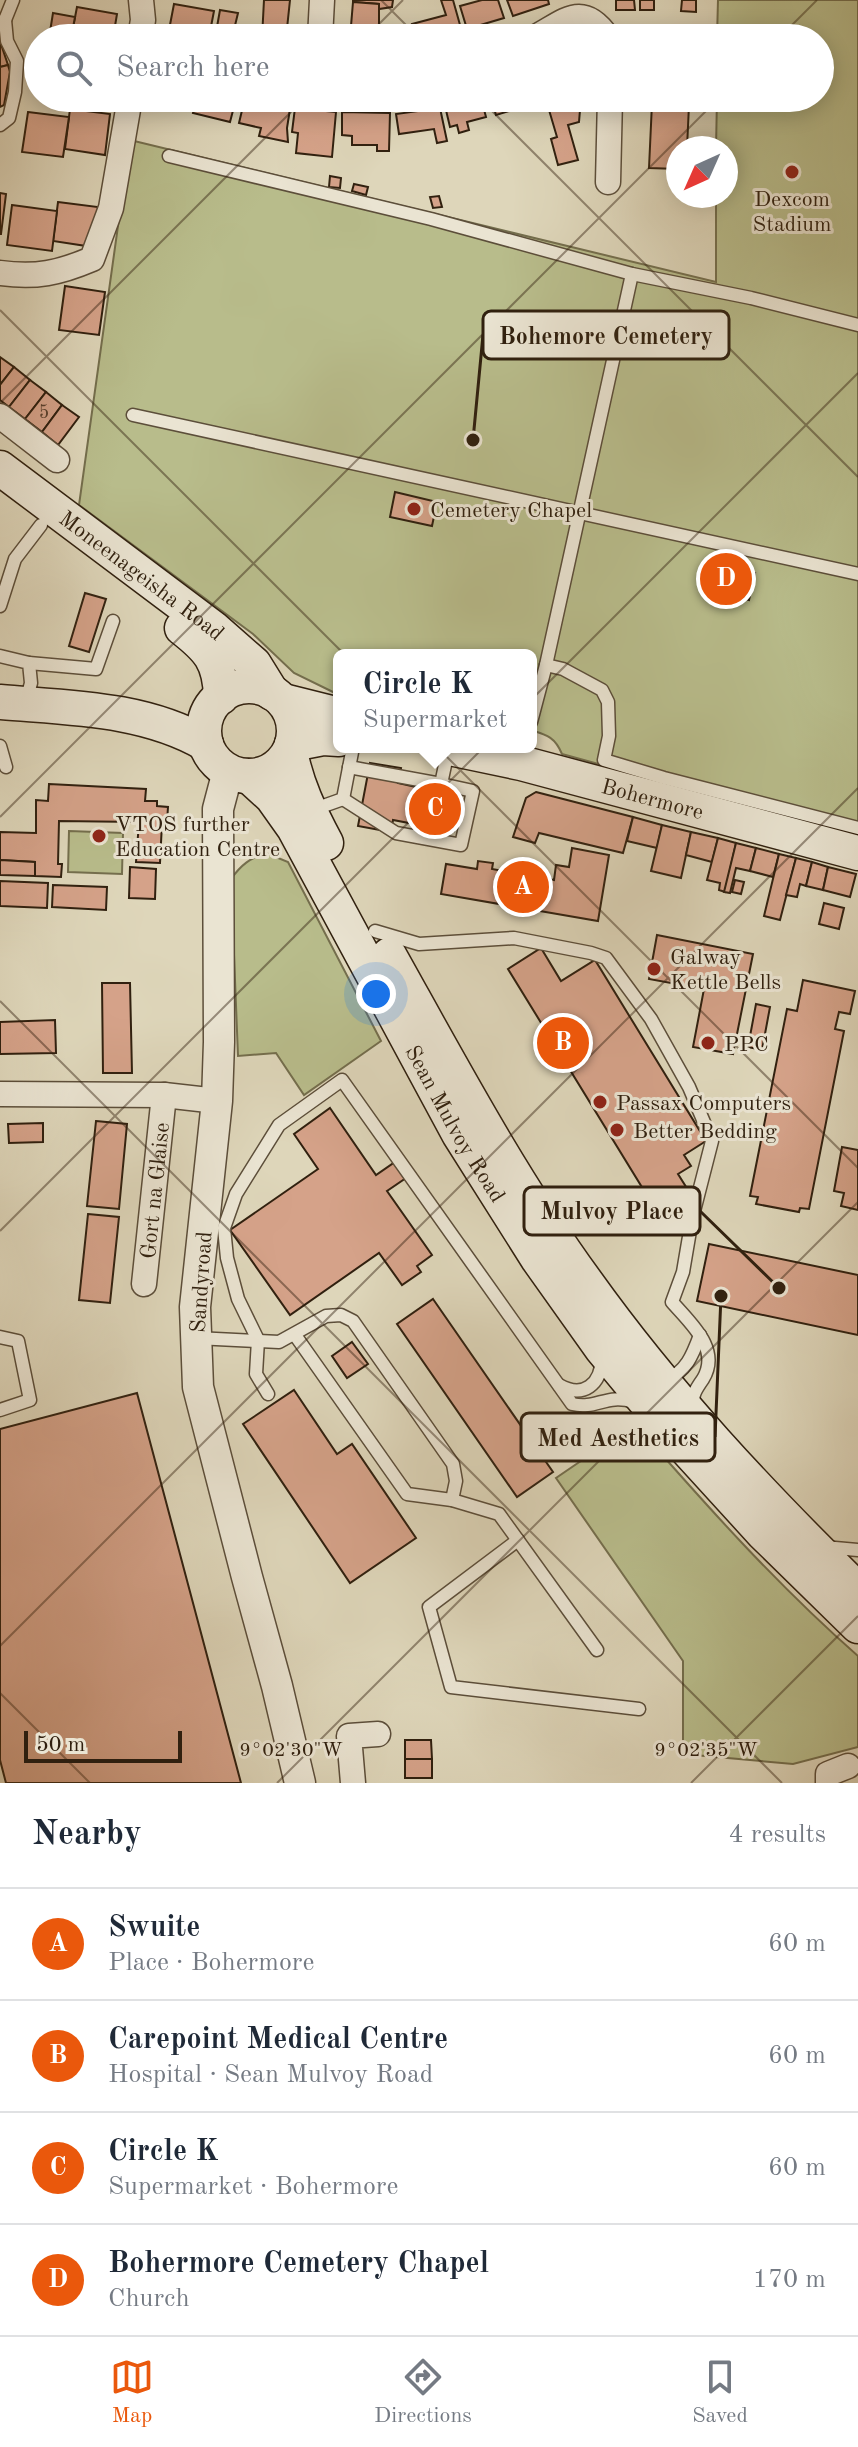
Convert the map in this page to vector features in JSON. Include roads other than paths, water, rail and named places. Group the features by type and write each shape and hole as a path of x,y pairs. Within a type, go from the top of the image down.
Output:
{"main road":[{"name":"Moneenageisha Road","path":"0,468 213,628 254,664 277,697"},
{"name":"Moneenageisha Road","path":"0,495 204,647 218,668 217,700"},
{"path":"87,709 138,703 217,700 245,687 263,689 277,697 333,713"},
{"path":"217,700 206,720 206,744 211,755 239,774 269,771 279,765 291,748 293,721 277,697"},
{"path":"12,703 87,709 143,719 182,730 206,744"},
{"path":"291,748 323,738 333,745"},
{"name":"Sean Mulvoy Road","path":"291,748 293,769 309,811 375,931 520,1183 585,1281 649,1393 695,1420 812,1546 858,1590"},
{"name":"Bohermore","path":"523,755 858,853"},
{"name":"Sean Mulvoy Road","path":"239,774 272,797 294,828 459,1134 538,1259 602,1349 649,1393 763,1533 858,1626"}],"street":[{"path":"141,0 142,24"},
{"path":"321,24 322,0"},
{"path":"556,24 580,14 596,24"},
{"path":"0,273 34,276 63,271 92,259 111,208 128,112"},
{"path":"608,182 610,112"},
{"path":"0,416 57,460"},
{"name":"Sandyroad","path":"239,774 218,809 217,1101 198,1268 198,1387 300,1783"},
{"name":"Gort na Glaise","path":"0,1094 164,1095 217,1101"},
{"name":"Gort na Glaise","path":"144,1284 164,1095"},
{"path":"353,1783 349,1736 378,1734"},
{"path":"828,1783 828,1774 848,1766"}],"lane":[{"path":"0,125 9,118 15,92 17,61 7,41 3,21 13,0"},
{"path":"169,156 431,219 632,274 751,298 858,325"},
{"path":"537,699 632,274"},
{"path":"133,415 409,473 579,514 858,574"},
{"path":"0,606 15,559 41,525"},
{"path":"0,656 29,663 96,669 113,621"},
{"path":"12,703 31,683 29,663"},
{"path":"546,665 563,669 602,690 608,702 609,736 604,760 858,828"},
{"path":"0,746 6,767"},
{"path":"344,753 473,791 461,845 396,833 343,799 344,753"},
{"path":"441,784 446,753"},
{"path":"309,811 343,799"},
{"path":"375,931 419,944 514,938 591,953 606,958 651,1019 689,1087 712,1141 692,1219 683,1272 672,1302 700,1335 709,1355 709,1368 692,1398 695,1420"},
{"path":"268,1394 256,1374 258,1340 238,1299 227,1258 224,1228 236,1194 279,1125 342,1080 572,1404 585,1408 649,1393 687,1365 700,1335"},
{"path":"196,1338 279,1342 326,1316 341,1315 353,1321 453,1464 456,1481 452,1500"},
{"path":"295,1335 407,1494 452,1500 499,1514 597,1650"},
{"path":"0,1337 18,1341 30,1400 0,1410"},
{"path":"557,1383 566,1389 588,1389 596,1383 602,1349"},
{"path":"518,1540 429,1607 451,1687 639,1709"},
{"path":"812,1546 858,1550"}],"place":[{"name":"Dexcom Stadium","path":"792,172"},
{"name":"Bohemore Cemetery","path":"473,440"},
{"name":"Cemetery Chapel","path":"414,509"},
{"name":"Bohermore Cemetery Chapel","path":"726,579"},
{"name":"Circle K","path":"435,809"},
{"name":"VTOS further Education Centre","path":"99,836"},
{"name":"Swuite","path":"523,887"},
{"name":"Galway Kettle Bells","path":"654,969"},
{"name":"Carepoint Medical Centre","path":"563,1043"},
{"name":"PPC","path":"708,1043"},
{"name":"Passax Computers","path":"600,1102"},
{"name":"Better Bedding","path":"617,1130"},
{"name":"Mulvoy Place","path":"779,1288"},
{"name":"Med Aesthetics","path":"721,1296"}]}
